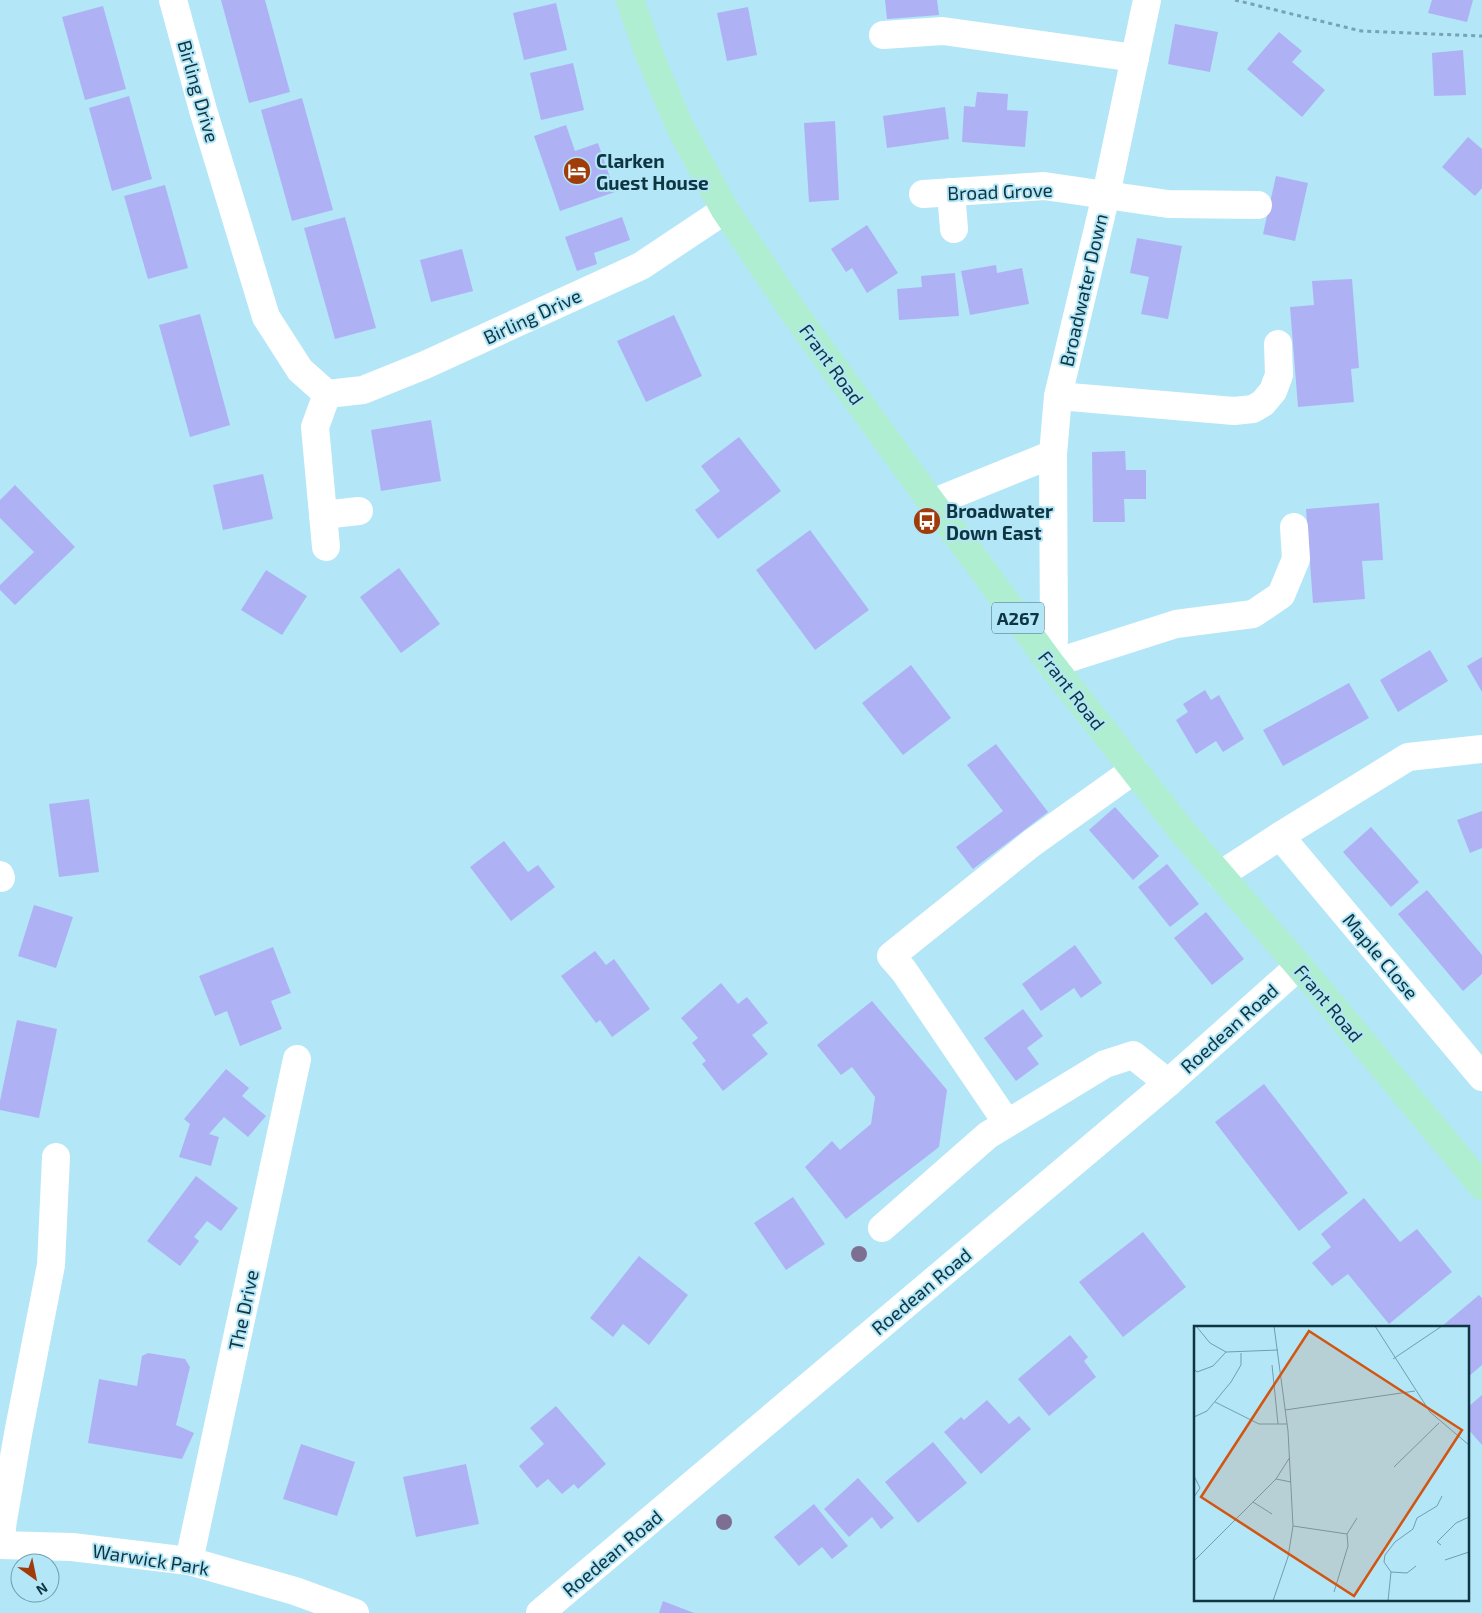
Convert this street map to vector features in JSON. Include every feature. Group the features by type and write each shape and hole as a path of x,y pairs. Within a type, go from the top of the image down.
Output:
{"main road":[{"name":"Frant Road","path":"630,0 649,54 680,127 725,210 795,314 1051,664 1134,770 1220,876 1299,966 1482,1186"}],"street":[{"name":"Birling Drive","path":"173,0 203,110 266,317 300,370 327,394 363,390 425,365 641,266 725,210"},
{"name":"Broadwater Down","path":"1051,664 1054,639 1053,454 1058,396 1106,195 1147,0"},
{"path":"883,35 943,31 1135,58"},
{"name":"Broad Grove","path":"923,194 1044,186 1168,204 1258,205"},
{"path":"951,192 954,229"},
{"path":"1058,396 1234,411 1253,409 1263,403 1273,391 1279,375 1278,344"},
{"path":"326,547 316,428 327,394"},
{"path":"932,503 1053,454"},
{"path":"323,515 359,511"},
{"path":"1051,664 1176,624 1253,614 1281,595 1296,559 1294,527"},
{"path":"1220,876 1280,836 1408,757 1482,749"},
{"path":"1007,1124 909,978 891,956 1032,843 1134,770"},
{"name":"Maple Close","path":"1280,836 1482,1076"},
{"name":"Roedean Road","path":"540,1613 1168,1083 1299,966"},
{"path":"882,1228 988,1135 1105,1064 1134,1055 1168,1083"},
{"name":"The Drive","path":"189,1560 297,1059"},
{"path":"0,1545 18,1434 51,1265 56,1157"},
{"name":"Warwick Park","path":"0,1545 72,1547 189,1560 295,1591 355,1613"}],"path":[{"path":"1235,0 1361,31 1482,36"}],"building":[{"path":"221,0 265,0 290,92 249,103"},
{"path":"885,0 937,0 939,15 887,19"},
{"path":"1432,0 1473,0 1467,22 1428,13"},
{"path":"556,3 567,50 524,60 513,13"},
{"path":"103,6 126,89 85,100 62,17"},
{"path":"748,7 757,55 727,61 717,13"},
{"path":"1175,24 1218,32 1210,72 1168,64"},
{"path":"1279,32 1302,51 1292,62 1325,90 1302,117 1247,69"},
{"path":"1463,50 1466,95 1434,96 1432,53"},
{"path":"573,63 584,110 541,120 530,73"},
{"path":"977,92 1008,94 1007,110 1028,111 1025,147 962,142 964,106 975,107"},
{"path":"129,96 152,179 112,191 89,108"},
{"path":"302,98 333,210 292,221 261,110"},
{"path":"945,107 949,139 887,148 883,116"},
{"path":"835,121 839,200 809,202 804,123"},
{"name":"Clarken Guest House","path":"566,125 575,151 598,143 615,192 560,211 534,136"},
{"path":"1468,137 1482,149 1482,188 1475,196 1442,167"},
{"path":"1276,176 1308,183 1295,241 1263,234"},
{"path":"165,185 188,268 148,279 124,196"},
{"path":"345,217 376,328 335,339 304,228"},
{"path":"622,217 630,240 594,253 597,264 577,271 565,237"},
{"path":"867,225 898,273 867,293 852,268 846,272 831,249"},
{"path":"1137,238 1182,246 1168,319 1141,314 1149,277 1130,273"},
{"path":"462,249 473,291 431,302 420,260"},
{"path":"996,265 997,273 1022,268 1029,304 970,315 961,271"},
{"path":"955,273 959,316 899,320 897,289 922,287 921,276"},
{"path":"1352,279 1359,368 1351,369 1354,402 1298,407 1290,307 1314,305 1312,281"},
{"path":"200,314 230,425 190,437 159,325"},
{"path":"674,315 702,376 646,402 617,341"},
{"path":"431,420 441,481 381,491 371,430"},
{"path":"739,437 781,491 718,539 695,510 720,491 701,466"},
{"path":"1125,451 1126,470 1146,470 1146,499 1124,499 1125,522 1093,522 1092,452"},
{"path":"263,474 273,519 223,530 213,485"},
{"path":"15,485 75,547 15,605 0,590 0,585 34,552 0,518 0,500"},
{"path":"1379,503 1383,560 1362,561 1365,599 1313,603 1306,509"},
{"path":"810,530 869,610 815,650 756,570"},
{"path":"399,568 440,624 401,653 360,597"},
{"path":"266,570 307,596 282,635 241,610"},
{"path":"1430,650 1448,681 1398,712 1380,680"},
{"path":"1482,657 1482,692 1467,666"},
{"path":"911,665 951,718 903,755 862,703"},
{"path":"1349,683 1369,718 1283,766 1263,730"},
{"path":"1205,690 1211,700 1219,695 1244,739 1223,752 1216,741 1196,754 1176,720 1188,712 1183,704"},
{"path":"996,744 1048,812 973,869 956,847 1003,811 967,765"},
{"path":"89,799 99,872 59,877 49,804"},
{"path":"1115,807 1159,856 1133,880 1089,830"},
{"path":"1482,811 1482,848 1470,853 1457,820"},
{"path":"1371,827 1419,882 1391,907 1343,852"},
{"path":"504,841 528,872 538,865 555,887 511,921 470,867"},
{"path":"1167,864 1199,904 1170,927 1138,887"},
{"path":"1427,890 1482,955 1482,974 1463,991 1398,914"},
{"path":"34,905 73,917 56,968 18,956"},
{"path":"1206,912 1244,959 1212,985 1174,938"},
{"path":"1075,945 1102,983 1081,998 1074,988 1041,1011 1022,984"},
{"path":"273,947 291,993 271,1001 282,1029 240,1046 227,1011 215,1016 199,976"},
{"path":"595,951 606,965 614,959 650,1009 612,1037 600,1020 596,1023 561,976"},
{"path":"721,983 738,1004 747,997 768,1023 752,1035 768,1054 723,1091 702,1064 706,1061 692,1043 698,1038 681,1018"},
{"path":"872,1001 947,1090 939,1147 846,1219 805,1167 832,1141 840,1150 871,1124 875,1097 852,1067 841,1075 817,1045"},
{"path":"1023,1009 1043,1036 1027,1048 1039,1064 1016,1081 984,1038"},
{"path":"17,1020 57,1029 39,1118 0,1110 0,1101"},
{"path":"226,1069 249,1088 242,1096 266,1116 248,1137 224,1117 209,1134 219,1137 211,1166 179,1157 190,1124 184,1119"},
{"path":"1264,1084 1348,1193 1299,1231 1215,1122"},
{"path":"196,1176 238,1208 221,1231 207,1221 194,1237 199,1241 180,1266 147,1241"},
{"path":"793,1197 825,1244 786,1270 754,1223"},
{"path":"1364,1198 1400,1242 1417,1229 1452,1272 1389,1324 1348,1274 1332,1286 1312,1263 1331,1247 1321,1234"},
{"path":"1143,1232 1186,1287 1123,1337 1079,1282"},
{"path":"639,1256 688,1295 649,1345 623,1324 613,1337 590,1318"},
{"path":"1479,1295 1482,1298 1482,1365 1470,1375 1470,1326 1442,1326"},
{"path":"1070,1335 1088,1357 1084,1361 1096,1377 1049,1416 1018,1379"},
{"path":"148,1353 185,1359 190,1367 176,1425 194,1433 182,1459 88,1443 99,1379 137,1386 142,1356"},
{"path":"1482,1395 1482,1445 1470,1431 1470,1405"},
{"path":"987,1400 1009,1424 1019,1416 1031,1429 981,1474 944,1432 961,1417 964,1420"},
{"path":"556,1406 606,1464 578,1489 574,1484 562,1494 548,1479 537,1488 519,1466 544,1444 530,1428"},
{"path":"933,1442 967,1483 918,1523 885,1482"},
{"path":"301,1444 355,1462 337,1516 283,1499"},
{"path":"466,1464 479,1524 416,1537 403,1477"},
{"path":"858,1478 894,1518 881,1529 872,1517 849,1537 824,1509"},
{"path":"814,1504 848,1546 832,1559 822,1547 799,1566 774,1537"},
{"path":"663,1601 694,1613 659,1613"}],"place":[{"name":"Clarken Guest House","path":"577,171"},
{"name":"Broadwater Down East","path":"927,521"}]}
